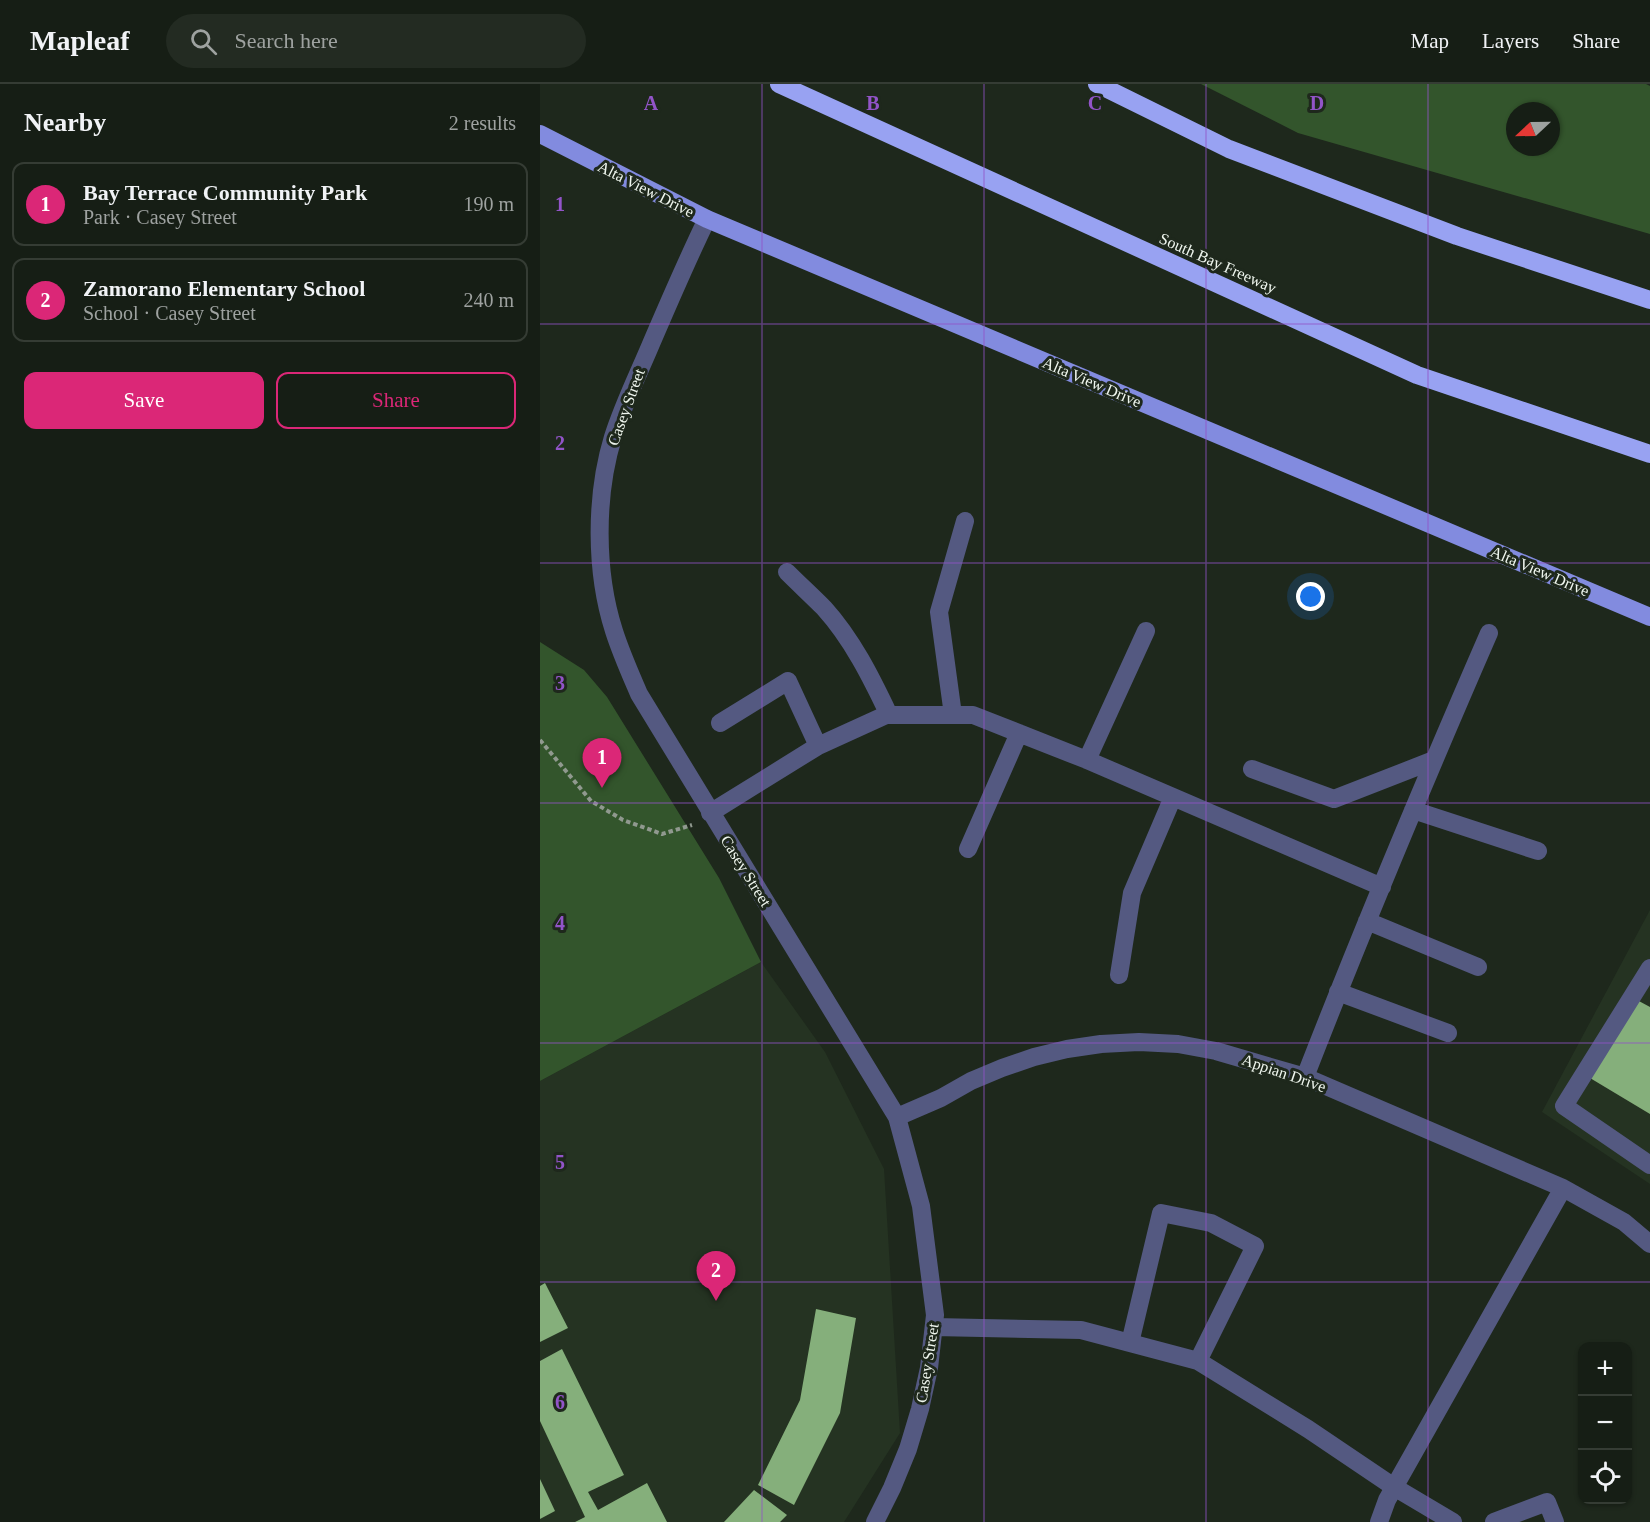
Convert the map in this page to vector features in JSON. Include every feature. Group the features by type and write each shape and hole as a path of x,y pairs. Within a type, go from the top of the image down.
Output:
{"highway":[{"name":"South Bay Freeway","path":"779,84 1417,375 1650,454"},
{"path":"1097,84 1228,149 1457,236 1650,300"}],"main road":[{"name":"Alta View Drive","path":"540,135 706,219 1650,617"}],"street":[{"name":"Casey Street","path":"706,219 634,382 613,437 602,494 600,527 605,594 613,629 639,694 897,1117 921,1206 935,1315 929,1368 908,1449 875,1522"},
{"path":"953,715 939,612 965,521"},
{"path":"787,572 824,609 846,636 871,677 890,715"},
{"path":"1087,760 1146,631"},
{"path":"1305,1077 1436,754 1489,633"},
{"path":"720,723 788,681 818,746"},
{"path":"710,813 818,746 886,715 973,715 1087,760 1382,887"},
{"path":"968,849 1019,733"},
{"path":"1252,769 1334,799 1436,754"},
{"path":"1119,975 1132,893 1173,797"},
{"path":"1413,810 1538,851"},
{"path":"1367,921 1478,967"},
{"path":"1650,968 1564,1106 1650,1166"},
{"path":"1338,992 1448,1033"},
{"name":"Appian Drive","path":"897,1117 1002,1068 1067,1049 1139,1042 1197,1047 1305,1077 1563,1188 1624,1222 1650,1244"},
{"path":"1379,1522 1394,1487 1563,1188"},
{"path":"1130,1343 1161,1213 1211,1223 1255,1246 1198,1361"},
{"path":"934,1327 1081,1330 1198,1361 1308,1429 1394,1487 1453,1522"},
{"path":"1494,1522 1547,1502 1555,1522"}],"path":[{"path":"540,740 591,801 623,820 662,834 690,827 710,813"}],"shaded area":[{"path":"1650,910 1650,1184 1542,1112"},
{"path":"761,962 825,1052 884,1169 900,1433 844,1522 540,1522 540,1081"}],"green space":[{"path":"1201,84 1646,84 1650,86 1650,234 1298,133"},
{"path":"540,642 584,670 607,697 719,878 761,962 540,1081"}],"building":[{"path":"1637,1000 1650,1007 1650,1114 1590,1078"},
{"path":"545,1283 568,1328 540,1342 540,1286"},
{"path":"816,1309 856,1318 840,1413 794,1505 758,1485 800,1400"},
{"path":"562,1349 624,1475 588,1492 598,1510 647,1483 667,1522 575,1522 585,1517 540,1421 540,1361"},
{"path":"540,1479 555,1511 540,1519"},
{"path":"754,1490 787,1515 780,1522 724,1522"}],"place":[{"name":"Bay Terrace Community Park","path":"602,788"},
{"name":"Zamorano Elementary School","path":"716,1301"}]}
